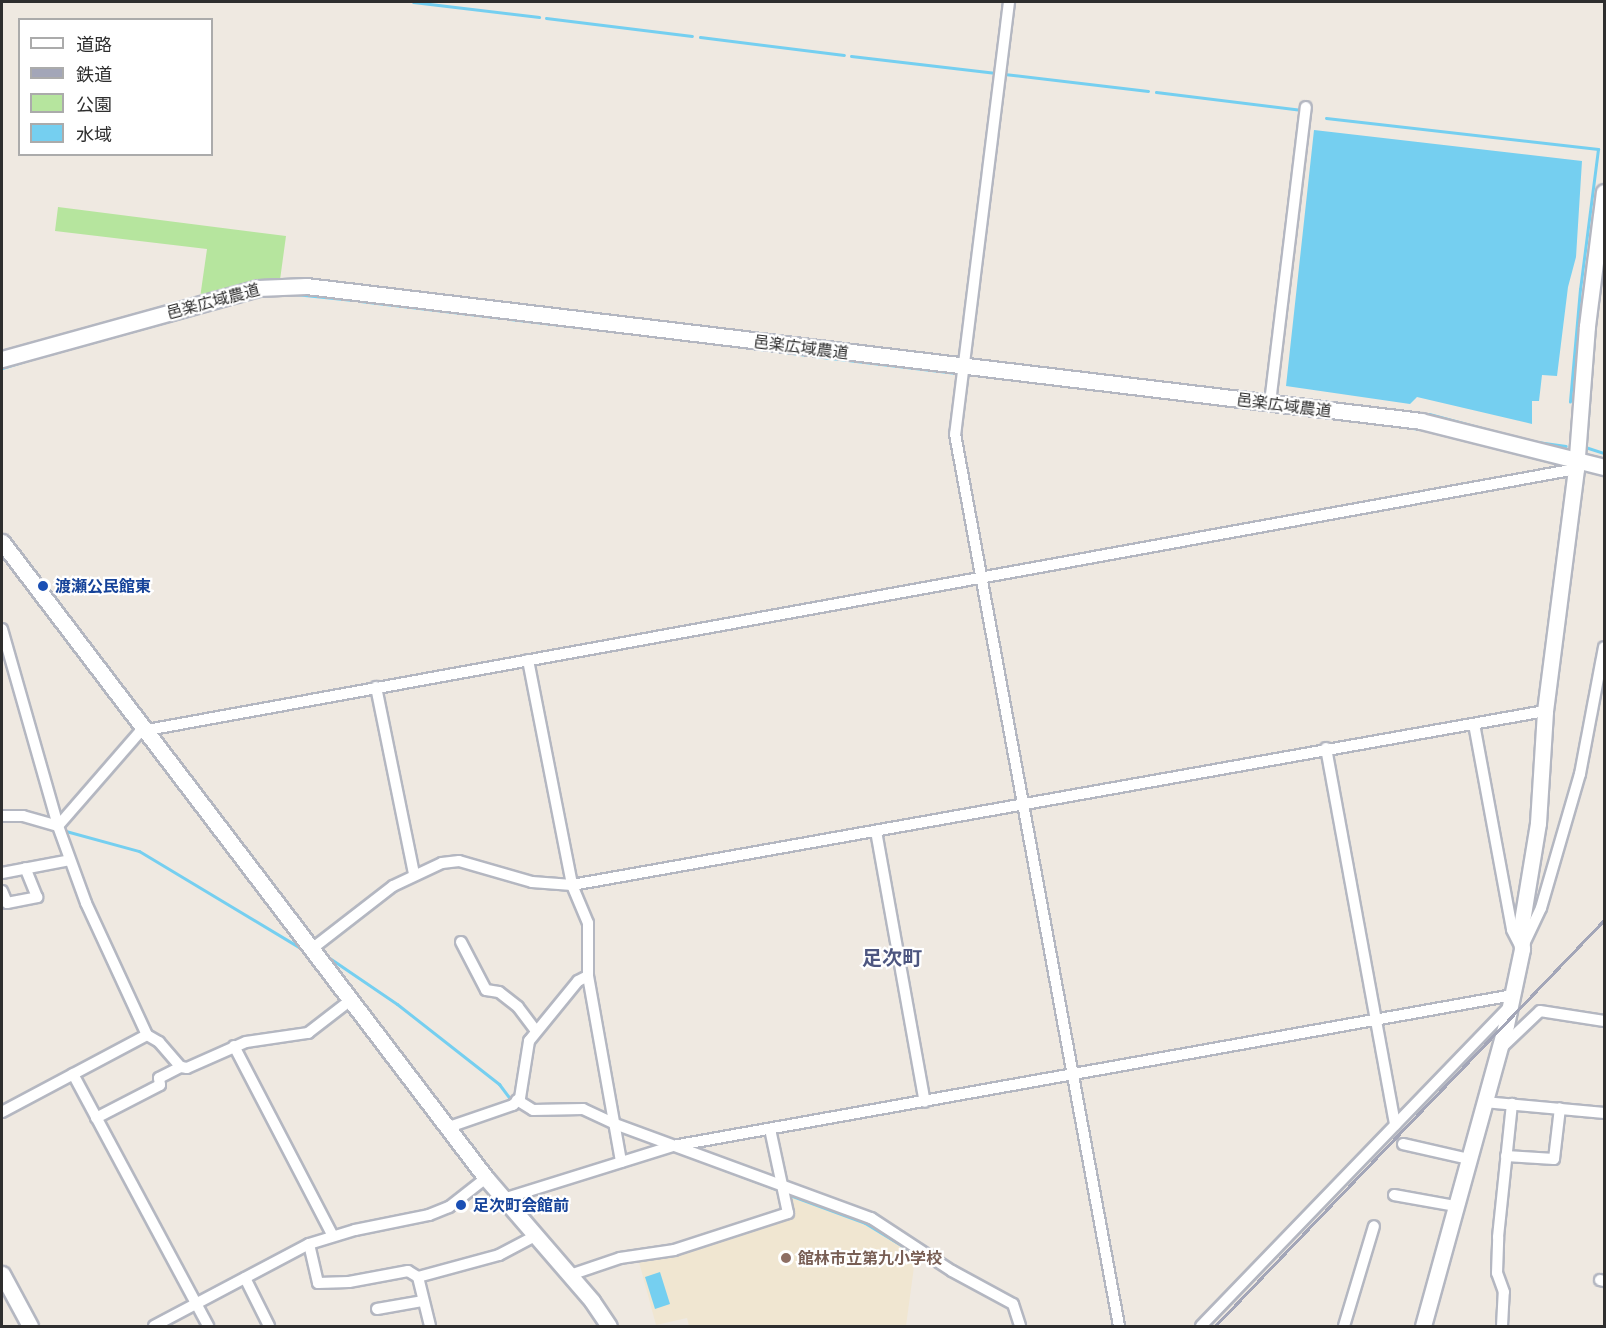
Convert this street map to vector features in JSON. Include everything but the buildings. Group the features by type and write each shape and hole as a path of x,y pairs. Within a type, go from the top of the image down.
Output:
{"street":[{"path":"1009,2 955,434 1119,1326"},
{"path":"1270,403 1306,107"},
{"path":"1522,949 1521,927 1538,823 1545,711 1576,465 1587,326 1605,192"},
{"name":"邑楽広域農道","path":"2,359 258,288 306,286 963,368 1421,421 1576,465 1605,467"},
{"path":"58,826 145,729 981,578 1576,465"},
{"path":"2,542 486,1178 570,1275 609,1326"},
{"path":"2,629 58,826 70,860 147,1035 159,1042 181,1067"},
{"path":"1423,1326 1499,1049 1522,949 1541,908 1580,774 1605,647"},
{"path":"528,660 572,885 588,922 588,976 621,1162"},
{"path":"376,687 414,873"},
{"path":"313,948 363,906 414,873 459,861 532,882 572,885 1326,748 1545,711"},
{"path":"1474,724 1512,930 1522,949"},
{"path":"1326,748 1395,1125"},
{"path":"2,816 23,816 58,826"},
{"path":"876,831 925,1102"},
{"path":"2,873 70,860"},
{"path":"2,891 7,903 37,897 25,868"},
{"path":"461,942 486,990 499,992 518,1007 536,1031"},
{"path":"449,1127 517,1101 525,1078 529,1041 578,981 588,976"},
{"path":"96,1118 160,1085 159,1078 181,1067 234,1046 308,1033 352,999"},
{"path":"503,1199 675,1145 1377,1022 1511,1001"},
{"path":"1201,1326 1511,1001"},
{"path":"1499,1049 1540,1011 1605,1021"},
{"path":"2,1113 147,1035"},
{"path":"234,1046 333,1236"},
{"path":"73,1074 208,1326"},
{"path":"517,1101 533,1110 583,1109 615,1124 871,1218 952,1271 1013,1304 1020,1326"},
{"path":"1484,1102 1605,1113"},
{"path":"1502,1326 1504,1292 1497,1264 1512,1104"},
{"path":"1506,1156 1554,1159 1560,1108"},
{"path":"570,1275 620,1258 674,1250 788,1213 770,1129"},
{"path":"1403,1144 1469,1159"},
{"path":"154,1326 309,1244 333,1236 429,1215 449,1207 486,1178"},
{"path":"1394,1195 1456,1206"},
{"path":"1344,1326 1374,1226"},
{"path":"309,1244 318,1283 349,1282 408,1271 418,1277 499,1255 535,1236"},
{"path":"2,1274 30,1326"},
{"path":"418,1277 430,1326"},
{"path":"245,1278 269,1326"},
{"path":"377,1310 423,1301"}],"shaded area":[{"name":"館林市立第九小学校","path":"785,1192 867,1222 916,1252 906,1326 689,1326 687,1318 656,1325 639,1262 677,1254 789,1216"}],"green space":[{"path":"58,207 286,236 280,280 200,298 207,249 55,231"}],"water":[{"path":"1314,130 1582,161 1576,257 1568,287 1557,376 1542,375 1539,401 1532,401 1532,424 1417,397 1410,404 1286,386"},
{"path":"660,1272 670,1304 655,1309 645,1277"}],"waterway":[{"path":"413,2 539,17"},
{"path":"546,18 692,36"},
{"path":"700,37 844,55"},
{"path":"851,56 996,73"},
{"path":"1004,74 1148,91"},
{"path":"1156,92 1302,110"},
{"path":"1326,118 1598,149 1580,289 1570,402"},
{"path":"295,294 353,300"},
{"path":"253,297 267,295"},
{"path":"360,301 503,318"},
{"path":"42,356 194,314"},
{"path":"510,319 621,332"},
{"path":"676,338 807,355"},
{"path":"814,356 956,373"},
{"path":"2,368 35,358"},
{"path":"968,374 1235,406"},
{"path":"1429,414 1530,441 1566,446"},
{"path":"1369,422 1427,430"},
{"path":"1585,447 1604,453"},
{"path":"62,830 139,851 304,950"},
{"path":"325,955 397,1004 499,1084 512,1101"},
{"path":"517,1106 531,1114"},
{"path":"725,1170 781,1191"},
{"path":"787,1194 865,1223 965,1284"},
{"path":"1013,1319 1014,1326"}],"railway":[{"path":"1215,1326 1604,920"}],"place":[{"name":"渡瀬公民館東","path":"43,586"},
{"name":"足次町会館前","path":"461,1205"},
{"name":"館林市立第九小学校","path":"786,1258"}],"district":[{"name":"足次町","path":"892,957"}]}
